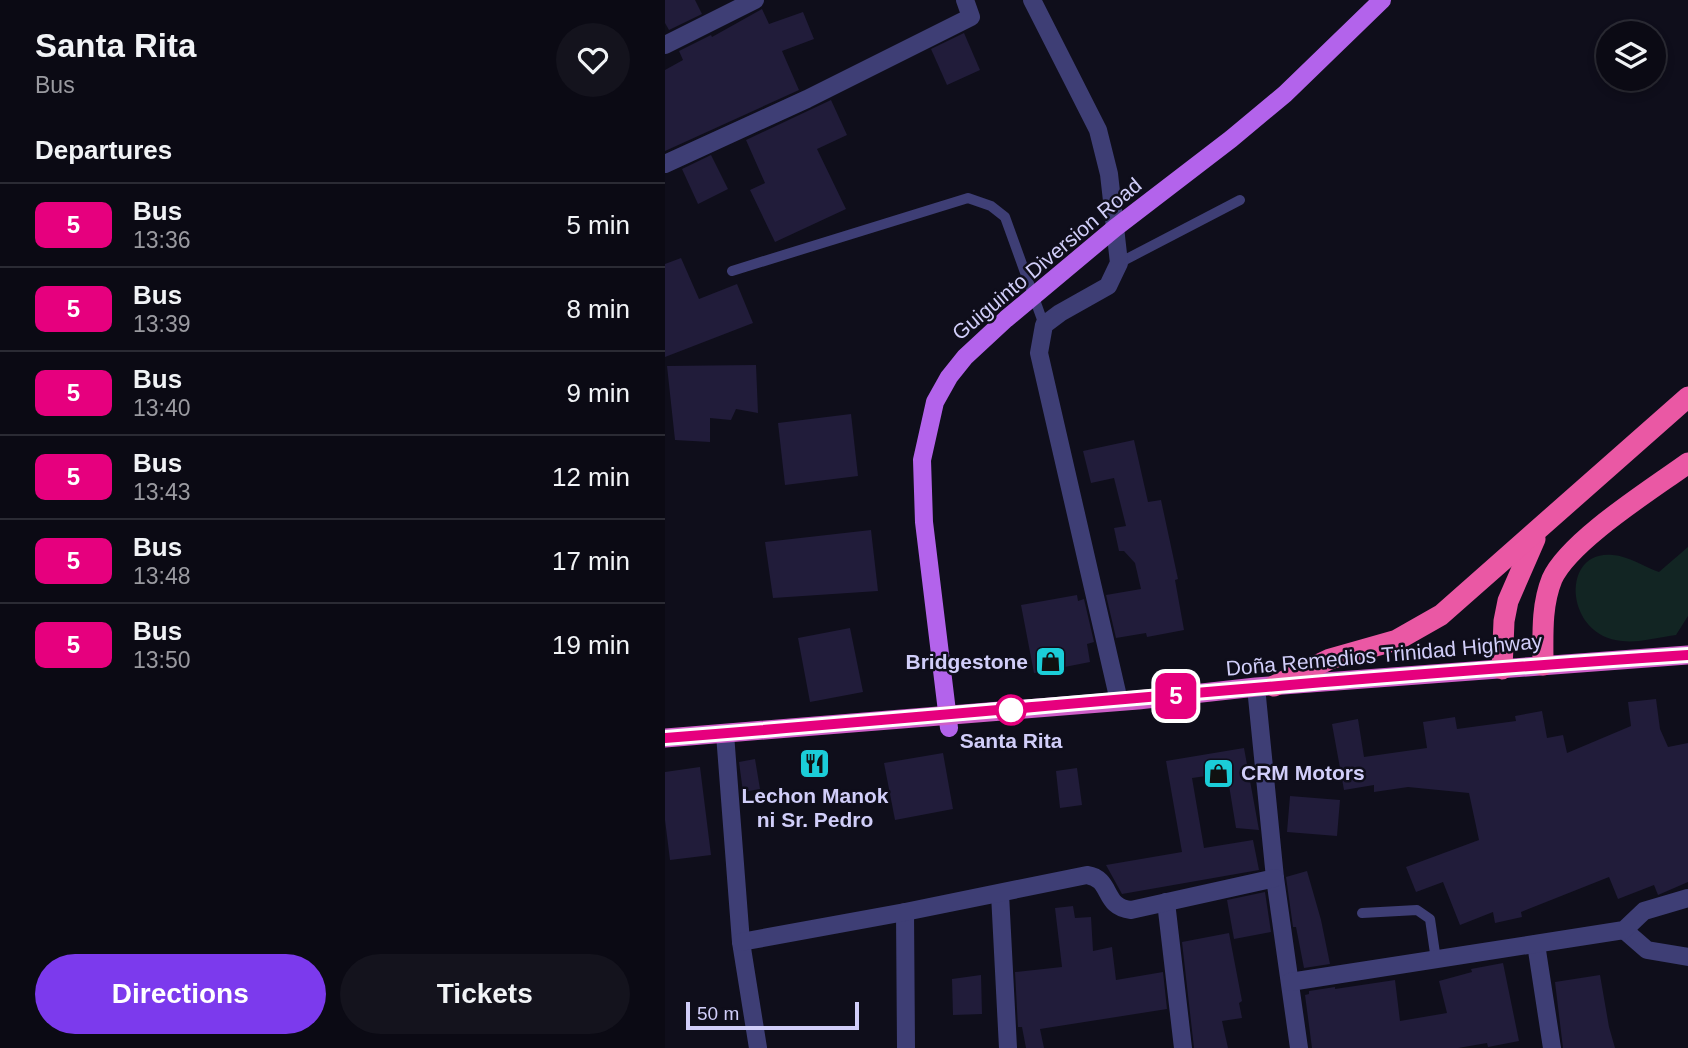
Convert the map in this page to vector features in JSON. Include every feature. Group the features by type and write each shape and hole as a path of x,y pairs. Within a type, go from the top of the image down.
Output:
{"highway":[{"path":"1265,686 1329,659 1397,640 1441,615 1688,397"},
{"path":"1543,665 1546,598 1562,561 1599,528 1688,463"},
{"path":"1502,669 1504,621 1508,601 1539,531"},
{"name":"Doña Remedios Trinidad Highway","path":"665,738 1119,701 1265,686 1688,655"}],"main road":[{"name":"Guiguinto Diversion Road","path":"949,728 923,491 922,460 935,402 949,377 985,337 1115,228 1274,103 1383,0"}],"street":[{"path":"665,44 755,0"},
{"path":"665,164 807,99 971,17 964,0"},
{"path":"1032,0 1098,131 1109,174 1119,263 1108,286 1044,325 1039,353 1119,701"},
{"path":"1265,686 1275,878 1299,1048"},
{"path":"725,734 741,942 758,1048"},
{"path":"741,942 1000,894 1087,875 1096,877 1103,883 1113,904 1121,909 1131,910 1275,878"},
{"path":"1000,894 1009,1048"},
{"path":"1290,982 1624,929 1644,911 1688,898"},
{"path":"1166,902 1183,1048"},
{"path":"905,912 905,1048"},
{"path":"1624,929 1647,950 1688,957"},
{"path":"1536,944 1552,1048"}],"lane":[{"path":"732,271 968,198 991,206 1005,217 1044,325"},
{"path":"1119,263 1240,200"},
{"path":"1361,913 1417,910 1430,919 1436,960"}],"green space":[{"path":"1688,547 1688,616 1676,635 1642,641 1622,641 1603,636 1589,625 1580,610 1576,594 1577,578 1584,565 1596,557 1613,555 1659,572"}],"building":[{"path":"665,0 695,0 702,14 669,30 665,23"},
{"path":"762,9 769,24 803,12 814,39 782,51 799,90 665,151 665,70 683,60 679,51 711,35 712,37"},
{"path":"964,33 980,70 947,85 931,49"},
{"path":"831,100 847,135 817,149 846,209 775,242 750,190 765,183 746,140"},
{"path":"711,155 728,189 698,204 682,169"},
{"path":"681,258 699,299 737,284 753,323 665,357 665,264"},
{"path":"756,365 758,413 736,409 731,420 710,418 710,442 675,440 667,366"},
{"path":"851,414 858,476 785,485 778,423"},
{"path":"1134,440 1148,502 1161,500 1178,579 1175,580 1184,630 1147,637 1146,633 1116,638 1106,595 1141,589 1135,563 1124,551 1119,551 1114,528 1126,526 1114,478 1091,483 1083,451"},
{"path":"871,530 878,591 773,598 765,542"},
{"path":"1077,595 1078,601 1084,599 1094,642 1087,644 1090,662 1034,673 1021,605"},
{"path":"850,628 863,692 810,702 798,638"},
{"path":"1656,699 1660,729 1668,747 1688,743 1688,882 1658,895 1654,885 1618,899 1609,877 1521,912 1522,917 1495,923 1493,912 1460,925 1443,882 1416,892 1406,867 1479,840 1469,793 1408,787 1374,792 1374,785 1344,790 1332,724 1358,719 1364,757 1427,748 1423,722 1455,717 1457,729 1516,721 1515,716 1542,711 1547,738 1563,735 1567,753 1631,726 1628,702"},
{"path":"1244,748 1259,830 1236,828 1227,773 1192,778 1204,848 1253,840 1259,870 1122,894 1106,865 1182,852 1166,761"},
{"path":"943,753 953,809 895,820 884,763"},
{"path":"755,759 760,789 743,792 739,762"},
{"path":"700,767 711,855 670,860 665,820 665,772"},
{"path":"1077,768 1082,805 1060,808 1056,771"},
{"path":"1290,796 1340,800 1337,836 1287,832"},
{"path":"1307,871 1330,964 1304,968 1296,927 1293,927 1286,877"},
{"path":"1265,892 1271,932 1234,939 1227,900"},
{"path":"1073,906 1075,918 1091,917 1093,951 1112,947 1116,980 1163,972 1167,1009 1040,1029 1044,1048 1026,1048 1022,1027 1018,1027 1015,972 1062,967 1055,908"},
{"path":"1229,933 1242,1001 1239,1003 1242,1018 1222,1021 1228,1048 1194,1048 1182,942"},
{"path":"1503,963 1519,1041 1488,1047 1487,1043 1458,1048 1312,1048 1305,995 1309,994 1309,991 1395,980 1400,1021 1447,1013 1439,981 1472,972 1471,969"},
{"path":"981,975 982,1014 953,1015 952,979"},
{"path":"1600,975 1615,1048 1563,1048 1555,982"}],"bus line":[{"name":"5","path":"665,738 1138,700 1256,687 1688,655"}],"place":[{"name":"Bridgestone","path":"1051,662"},
{"name":"Santa Rita","path":"1011,710"},
{"name":"Lechon Manok ni Sr. Pedro","path":"815,764"},
{"name":"CRM Motors","path":"1218,773"}]}
